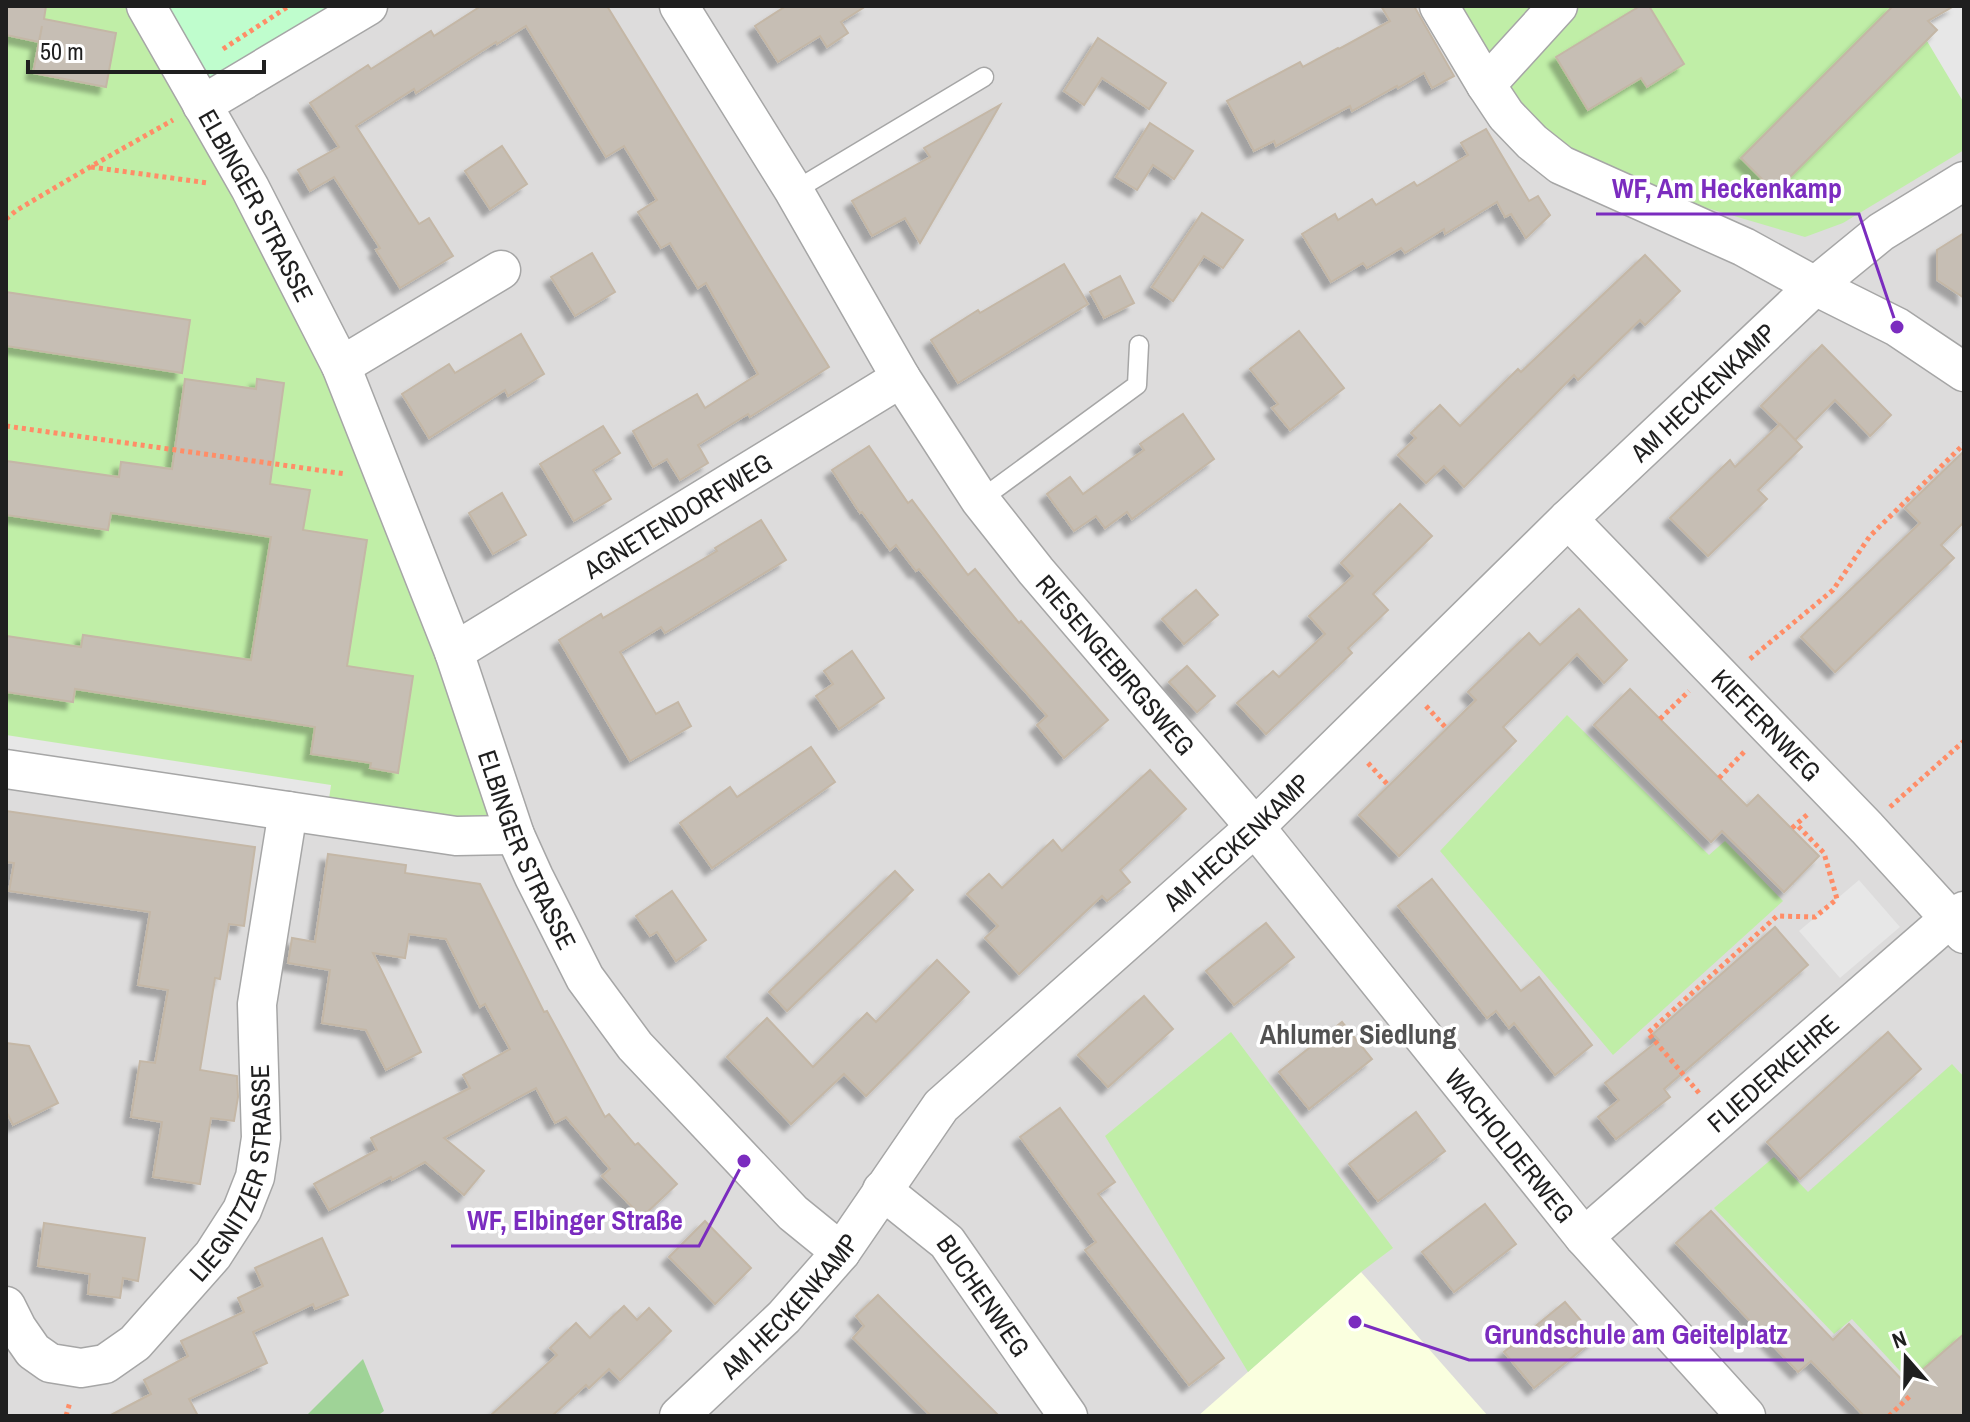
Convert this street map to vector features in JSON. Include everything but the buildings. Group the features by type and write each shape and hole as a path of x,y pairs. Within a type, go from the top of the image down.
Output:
{"street":[{"name":"ELBINGER STRASSE","path":"146,6 250,188 341,366 454,652 515,835 585,978 635,1046 793,1213 841,1252"},
{"path":"193,89 368,6"},
{"name":"RIESENGEBIRGSWEG","path":"679,6 794,191 901,378 980,500 1036,571 1255,827"},
{"path":"1439,6 1506,115 1532,142 1561,165 1744,247 1897,327 1964,372"},
{"path":"1486,85 1558,6"},
{"name":"AM HECKENKAMP","path":"679,1416 784,1317 841,1252 941,1106 1255,827 1568,519 1815,286 1881,232 1964,181"},
{"path":"341,366 501,270"},
{"name":"AGNETENDORFWEG","path":"454,652 901,378"},
{"name":"KIEFERNWEG","path":"1568,519 1959,921"},
{"path":"6,769 456,836 515,835"},
{"name":"LIEGNITZER STRASSE","path":"6,1306 33,1351 50,1363 81,1368 105,1364 135,1343 213,1255 242,1210 255,1177 261,1138 257,1004 288,811"},
{"name":"WACHOLDERWEG","path":"1255,827 1584,1237 1746,1416"},
{"name":"FLIEDERKEHRE","path":"1584,1237 1721,1118 1959,921"},
{"name":"BUCHENWEG","path":"882,1190 947,1242 1068,1416"}],"lane":[{"path":"794,191 984,77"},
{"path":"980,500 1137,385 1139,345"}],"path":[{"path":"6,219 90,167 193,89 289,6"},
{"path":"90,167 250,188"},
{"path":"6,426 386,479"},
{"path":"1724,680 1833,590 1870,536 1964,444"},
{"path":"1867,828 1964,741"},
{"path":"1721,1118 1648,1033 1777,916 1815,917 1837,899 1824,853 1797,825"},
{"path":"1889,1416 1911,1395"}],"shaded area":[{"path":"6,6 1964,6 1964,1416 6,1416"},
{"path":"1954,6 1964,6 1964,103 1927,41 1937,30 1928,21"},
{"path":"6,735 331,785 328,806 6,757"},
{"path":"1859,880 1900,927 1840,978 1799,931"},
{"path":"1361,1272 1488,1416 1198,1416"}],"green space":[{"path":"6,6 143,6 332,363 496,821 6,769"},
{"path":"146,6 366,6 202,105"},
{"path":"1442,6 1964,6 1964,150 1843,223 1805,237 1561,165"},
{"path":"1567,715 1709,855 1725,841 1783,901 1613,1055 1440,851"},
{"path":"1231,1032 1393,1248 1361,1272 1248,1372 1105,1136"},
{"path":"1952,1064 1964,1077 1964,1338 1911,1383 1852,1319 1834,1334 1714,1208 1774,1157 1808,1192"},
{"path":"363,1359 384,1411 377,1416 306,1416"}],"place":[{"name":"WF, Am Heckenkamp","path":"1897,327"},
{"name":"WF, Elbinger Straße","path":"744,1161"},
{"name":"Grundschule am Geitelplatz","path":"1355,1322"}],"district":[{"name":"Ahlumer Siedlung","path":"1358,1034"}]}
